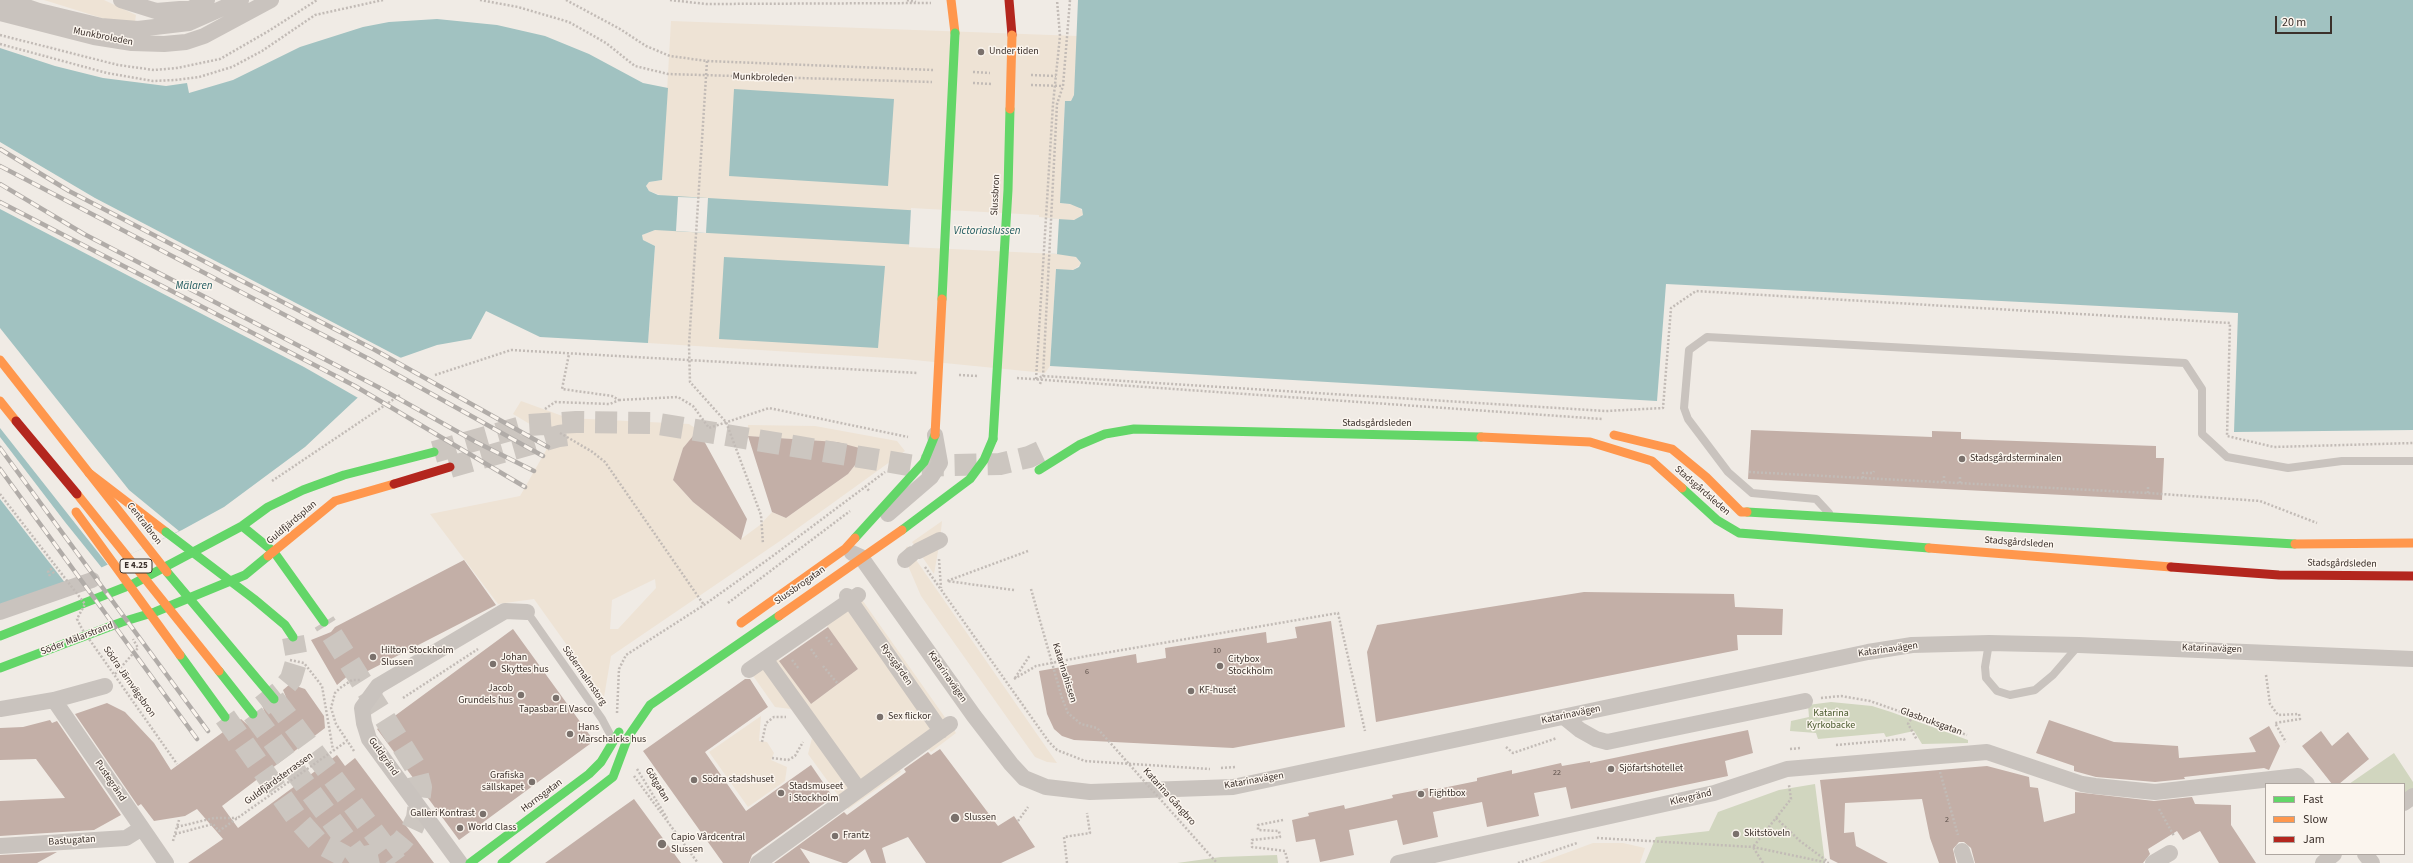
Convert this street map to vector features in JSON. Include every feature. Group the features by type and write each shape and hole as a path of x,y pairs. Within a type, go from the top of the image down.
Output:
{"main road":[{"path":"935,435 955,33 951,0"},
{"name":"Slussbron","path":"993,439 1008,190 1012,35 1009,0"},
{"name":"Centralbron","path":"0,360 165,569 274,699"},
{"name":"E 4.25","path":"0,401 110,534 253,714"},
{"name":"Stadsgårdsleden","path":"1188,420 1311,426 1514,429"},
{"path":"0,636 133,584 226,716 96,542 16,421"},
{"name":"Stadsgårdsleden","path":"1039,470 1079,445 1105,434 1134,430 1558,439 1590,442 1652,461 1717,520 1739,533 2279,575 2413,576"},
{"name":"Stadsgårdsleden","path":"1606,434 1672,449 1706,477 1741,512 2284,544 2413,543"},
{"name":"Slussbrogatan","path":"732,629 845,549 924,462 935,435"},
{"name":"Slussbrogatan","path":"622,754 628,737 650,705 970,479 984,460 993,439"},
{"name":"Guldfjärdsplan","path":"133,584 242,526 268,507 303,490 344,475 434,452"},
{"name":"Guldfjärdsplan","path":"154,612 244,576 335,501 450,466"},
{"path":"90,473 254,599 285,625 293,637"},
{"path":"242,526 274,552 324,622"},
{"name":"Söder Mälarstrand","path":"0,668 122,622 154,612"},
{"path":"616,738 624,721"},
{"name":"Hornsgatan","path":"470,863 589,774 601,762 616,738"},
{"path":"502,863 613,777 622,754"}],"street":[{"name":"Munkbroleden","path":"6,0 39,11 101,26 138,29 189,23 241,0"},
{"path":"121,0 156,11 192,8 208,0"},
{"name":"Munkbroleden","path":"0,13 94,37 132,43 164,44 186,42 204,36 270,0"},
{"path":"861,557 870,536 887,515 931,477 940,463 935,435"},
{"path":"917,552 940,540"},
{"name":"Katarinavägen","path":"845,549 861,557 1011,764 1024,778 1046,787 1098,792 1233,787 1868,652 1912,645 1989,643 2079,645 2413,659"},
{"path":"0,612 92,580"},
{"name":"Ryssgården","path":"749,670 852,597 946,727 758,863"},
{"name":"Guldgränd","path":"460,863 369,739 364,723 362,708 378,686 506,611 526,612"},
{"path":"765,659 802,726 859,790"},
{"path":"0,709 54,700 105,686"},
{"name":"Pustegränd","path":"54,700 166,863"},
{"path":"1564,717 1580,730 1596,739 1606,742 1805,701"},
{"path":"1987,752 2084,785 2155,792 2265,783"},
{"name":"Klevgränd","path":"1398,863 1714,793 1787,769 1987,752"},
{"path":"2266,783 2303,780"},
{"name":"Bastugatan","path":"0,846 126,838 142,828"},
{"path":"2153,863 2170,853"},
{"path":"2323,863 2333,855"},
{"path":"2366,855 2372,863"}],"lane":[{"path":"1834,518 1816,499 1752,493 1728,472 1688,419 1684,408 1689,350 1707,337 2185,363 2202,389 2202,434 2227,457 2288,468 2342,461 2413,461"},
{"path":"1683,457 1685,471"},
{"path":"1688,484 1691,497 1741,512"},
{"name":"Södermalmstorg","path":"526,612 616,738 622,754"},
{"path":"1989,643 1985,667 1986,678 1997,691 2010,695 2035,690 2053,675 2079,645"}],"path":[{"name":"Munkbroleden","path":"480,0 518,7 569,22 606,43 636,66 668,74 936,82"},
{"path":"566,0 620,29 646,46 670,56 707,61 936,70"},
{"path":"670,0 706,4 922,4 928,1"},
{"path":"906,0 922,4"},
{"path":"1036,379 1043,252 1060,36 1057,0"},
{"path":"1040,384 1043,376 1057,104 1063,86 1070,0"},
{"path":"707,61 689,360 690,382 726,422 761,515 762,544"},
{"path":"968,72 992,73"},
{"path":"1024,74 1056,76"},
{"path":"968,83 1000,84"},
{"path":"1024,85 1063,86"},
{"path":"1036,379 1043,376 1606,411 1663,408 1671,308 1696,291 2230,323 2227,436 2274,447 2413,443"},
{"path":"435,375 511,350 923,373"},
{"path":"569,354 562,389 612,396 620,400"},
{"path":"955,375 986,377"},
{"path":"1010,378 1607,419"},
{"path":"545,409 555,402 610,404 620,400 678,397 693,406 708,428 769,408 908,437"},
{"path":"560,433 591,450 605,462 704,605"},
{"path":"616,738 619,670 626,655 704,605 803,534 889,469"},
{"path":"1863,478 1863,473 1873,473 1874,471"},
{"path":"1748,472 2148,493 2260,501 2320,524"},
{"path":"1944,475 1944,482"},
{"path":"1960,476 1960,483"},
{"path":"2148,485 2148,493"},
{"name":"Södra Järnvägsbron","path":"0,494 85,604 77,619 82,629 177,764"},
{"path":"728,603 856,506"},
{"path":"1014,590 947,581 1028,551"},
{"path":"917,552 1035,723 1057,750 1085,761 1212,769"},
{"name":"Katarinahissen","path":"1031,588 1062,698 1068,713 1081,724 1097,728 1108,741"},
{"path":"1030,655 1014,679 1036,666 1338,613 1346,642 1365,731"},
{"path":"105,686 138,648"},
{"path":"403,698 474,652"},
{"path":"290,660 304,663 322,686 333,750"},
{"path":"823,666 838,684"},
{"path":"2266,675 2270,704 2278,715 2299,714 2300,719 2275,722 2286,742"},
{"name":"Guldfjärdsterrassen","path":"175,834 213,824 219,831 221,830 347,741 336,724 331,708 335,693 346,682 352,680"},
{"name":"Glasbruksgatan","path":"1805,701 1827,697 1856,698 1884,705 1977,738 1987,752"},
{"path":"762,742 764,726 770,719 780,716 802,726 801,750 788,760 772,758"},
{"path":"1913,716 1908,724 1918,742"},
{"name":"Katarina Gångbro","path":"1108,741 1217,863"},
{"path":"1220,768 1242,765"},
{"name":"Götgatan","path":"636,767 672,827"},
{"name":"Götgatan","path":"631,770 698,863"},
{"path":"1940,771 1964,857"},
{"path":"1753,847 1791,799 1789,784"},
{"path":"2155,803 2174,836"},
{"path":"1018,821 1028,807"},
{"path":"1067,863 1064,837 1090,833 1087,813"},
{"path":"177,827 214,818 238,818"},
{"path":"1591,838 1644,839 1753,847 1828,863 1800,841 1776,818"},
{"path":"1283,820 1258,826 1258,830 1279,830 1280,837 1252,840 1252,847 1285,851 1288,863"},
{"path":"1518,863 1584,841"},
{"path":"1753,847 1763,863"}],"green space":[{"name":"Katarina Kyrkobacke","path":"1831,702 1872,706 1968,740 1968,743 1922,744 1914,731 1886,737 1884,733 1818,739 1816,733 1790,731 1791,721 1809,717 1808,705"},
{"path":"2394,753 2413,782 2413,789 2405,794 2405,783 2350,783"},
{"path":"1815,784 1825,863 1645,863 1656,837 1709,831 1718,812 1779,790"},
{"path":"1277,855 1278,863 1177,863 1221,857"}],"shaded area":[{"path":"44,0 104,0 136,15 135,22 105,19"},
{"path":"671,21 1078,36 1074,95 1071,101 1065,101 1060,203 1077,205 1083,212 1083,215 1074,220 1057,253 1076,257 1081,264 1073,270 1056,270 1050,366 1045,373 904,359 648,343 655,246 643,240 642,235 655,230 676,230 663,196 649,191 646,186 649,182 662,180"},
{"path":"521,401 568,418 689,424 698,430 683,448 673,480 693,502 741,539 760,525 772,512 786,518 848,474 867,451 837,442 748,436 748,425 815,426 897,441 905,451 780,541 611,656 604,697 534,599 498,604 430,514 520,496 553,438 513,414","holes":["655,579 656,588 618,629 610,629 612,600"]},
{"path":"942,521 940,540 934,574 912,542"},
{"path":"907,546 1057,763 1047,762 1035,757 921,596 903,554"},
{"path":"858,594 956,733 931,752 925,745 896,765 901,772 848,809 808,754 812,738 803,724 791,709 775,707 749,670","holes":["825,623 858,669 811,704 777,657"]},
{"path":"761,716 759,741 767,742 774,753 771,760 787,767 785,781 748,807 709,752"},
{"path":"1593,843 1623,843 1645,848 1640,863 1539,863"}],"water":[{"path":"1078,0 2413,0 2413,430 2234,432 2238,313 1666,284 1657,401 1050,366 1056,269 1073,270 1079,267 1081,263 1076,257 1043,252 655,230 642,235 643,240 655,246 648,343 540,337 486,311 471,339 437,345 400,358 305,447 224,507 182,530 66,584 0,606 0,48 55,66 103,78 166,86 187,83 189,93 233,80 300,47 363,27 389,22 437,19 497,25 545,36 589,54 643,83 668,88 662,180 649,182 646,186 649,191 658,195 1074,220 1083,215 1082,209 1070,204 1060,203 1065,101 1071,101 1074,95"},
{"path":"734,89 894,99 888,186 729,176"},
{"path":"724,257 885,266 878,348 719,339"}],"pier":[{"path":"0,142 95,198 403,359 360,399 304,367 0,209"},
{"path":"678,197 708,198 706,233 676,231"},
{"path":"911,208 1039,215 1039,217 1059,219 1057,254 909,247"},
{"path":"0,328 129,490 179,531 108,565 0,428"},
{"path":"0,437 102,568 66,584 0,499"}],"building":[{"path":"698,430 747,519 741,540 693,502 673,480 683,448"},
{"name":"Stadsgårdsterminalen","path":"1751,430 1932,437 1932,431 1961,432 1961,439 2156,446 2156,458 2164,458 2162,500 1748,479"},
{"path":"748,436 837,442 867,450 848,474 786,518 772,512"},
{"path":"464,560 496,605 362,674 351,673 337,685 311,640 331,632 335,627"},
{"path":"1584,592 1734,594 1735,607 1783,609 1782,635 1737,635 1738,650 1376,722 1367,652 1377,625"},
{"name":"KF-huset","path":"1331,621 1345,727 1233,748 1074,740 1062,736 1054,729 1047,714 1039,671 1136,654 1137,663 1166,658 1165,648 1266,632 1267,643 1297,638 1295,627"},
{"path":"828,627 858,669 811,704 779,661"},
{"path":"513,629 594,741 459,840 377,729"},
{"name":"Södra stadshuset","path":"745,679 750,679 768,707 705,752 746,811 811,765 833,797 752,855 749,863 723,863 643,751"},
{"path":"290,684 305,689 324,716 325,728 222,806 238,828 337,755 345,766 355,758 434,863 188,863 223,839 197,809 185,816 154,821 141,804 138,806 75,714 107,703 125,712 154,743 171,770 241,719 249,726 260,724 265,713 262,705 270,711 282,709 286,697 283,690"},
{"path":"50,720 52,723 57,721 121,815 94,830 0,836 0,801 65,798 36,759 0,760 0,728 23,727"},
{"path":"2049,720 2114,742 2178,746 2179,758 2256,752 2249,738 2269,726 2280,746 2269,770 2264,768 2184,777 2185,779 2155,782 2096,777 2074,771 2074,766 2036,753"},
{"path":"1748,730 1753,753 1725,761 1728,776 1571,809 1566,787 1534,793 1539,816 1487,827 1482,802 1433,812 1438,837 1403,845 1397,820 1349,830 1354,855 1320,862 1315,839 1296,842 1292,820 1309,816 1308,813 1344,805 1345,809 1393,798 1392,795 1428,788 1428,791 1477,781 1477,778 1512,770 1512,774 1561,763 1562,766 1590,761 1590,763"},
{"path":"2321,731 2332,746 2348,732 2369,759 2340,783 2331,783 2302,746"},
{"path":"940,749 998,826 1014,816 1035,847 1001,863 926,863 908,837 882,848 886,863 871,863 865,849 847,863 843,863 800,848 810,863 774,863 844,812 847,815 906,772 904,769 928,752 931,755"},
{"path":"1987,766 2029,777 2030,787 2038,788 2044,822 2075,813 2075,792 2154,801 2192,797 2195,804 2231,805 2231,825 2256,863 2219,863 2200,831 2183,840 2177,831 2148,849 2150,854 2143,863 1975,863 1971,848 1964,842 1959,842 1953,849 1956,863 1939,863 1930,838 1922,799 1845,803 1844,833 1854,832 1856,846 1888,863 1838,863 1830,859 1820,780"},
{"path":"634,799 681,863 545,863 610,816"},
{"path":"57,852 37,863 0,863 0,855"}],"tunnel":[{"path":"434,452 528,425 576,422 653,423 915,466 1000,464 1029,457 1044,450"},
{"path":"450,467 559,436 574,434"},
{"path":"225,717 299,821 318,842 346,857 360,858 388,852 401,842 412,829 417,818 421,787 416,768 324,622"},
{"path":"262,706 282,690 291,679 297,659 293,637"},
{"path":"274,699 396,862"},
{"path":"253,714 363,863"}],"railway":[{"path":"0,149 69,191 375,350 548,447"},
{"path":"0,166 369,359 543,456"},
{"path":"0,184 84,234 378,387 476,442 534,471"},
{"path":"0,202 355,386 525,487"},
{"path":"0,448 208,731"},
{"path":"0,469 197,739"}],"traffic: fast":[{"path":"942,299 955,33"},
{"path":"993,439 1008,190 1010,109"},
{"path":"1039,470 1079,445 1105,434 1134,429 1481,437"},
{"path":"855,538 924,462 935,435"},
{"path":"902,530 970,479 984,460 993,439"},
{"path":"0,636 133,584 242,526 268,507 303,490 344,475 434,452"},
{"path":"1682,488 1717,520 1739,533 1929,548"},
{"path":"1747,512 2295,544"},
{"path":"242,526 274,552"},
{"path":"166,532 254,599 285,625 293,637"},
{"path":"274,552 324,622"},
{"path":"0,668 122,622 155,612 245,575 268,556"},
{"path":"167,572 274,699"},
{"path":"502,863 613,777 628,737 650,705 779,616"},
{"path":"180,655 225,717"},
{"path":"219,671 253,714"},
{"path":"470,863 589,774 601,762 619,732"}],"traffic: slow":[{"path":"951,0 955,33"},
{"path":"1010,109 1012,35"},
{"path":"935,435 942,299"},
{"path":"0,360 89,473 166,532"},
{"path":"0,401 16,421"},
{"path":"1614,435 1672,449 1706,477 1741,512 1747,512"},
{"path":"1481,437 1590,442 1652,461 1682,488"},
{"path":"89,473 167,572"},
{"path":"268,556 335,501 394,484"},
{"path":"77,494 219,671"},
{"path":"76,512 180,655"},
{"path":"779,616 902,530"},
{"path":"741,623 845,549 855,538"},
{"path":"2295,544 2413,543"},
{"path":"1929,548 2171,567"}],"traffic: jam":[{"path":"1009,0 1012,35"},
{"path":"16,421 77,494"},
{"path":"394,484 450,467"},
{"path":"2171,567 2279,575 2413,576"}],"place":[{"name":"Under tiden","path":"981,52"},
{"name":"Stadsgårdsterminalen","path":"1962,459"},
{"name":"Hilton Stockholm Slussen","path":"373,657"},
{"name":"Johan Skyttes hus","path":"493,664"},
{"name":"Citybox Stockholm","path":"1220,666"},
{"name":"KF-huset","path":"1191,691"},
{"name":"Jacob Grundels hus","path":"521,695"},
{"name":"Tapasbar El Vasco","path":"556,698"},
{"name":"Sex flickor","path":"880,717"},
{"name":"Hans Marschalcks hus","path":"570,734"},
{"name":"Sjöfartshotellet","path":"1611,769"},
{"name":"Södra stadshuset","path":"694,780"},
{"name":"Grafiska sällskapet","path":"532,782"},
{"name":"Stadsmuseet i Stockholm","path":"781,793"},
{"name":"Fightbox","path":"1421,794"},
{"name":"Galleri Kontrast","path":"483,814"},
{"name":"Slussen","path":"955,818"},
{"name":"World Class","path":"460,828"},
{"name":"Skitstöveln","path":"1736,834"},
{"name":"Frantz","path":"835,836"},
{"name":"Capio Vårdcentral Slussen","path":"662,844"}],"water label":[{"name":"Victoriaslussen","path":"987,232"},
{"name":"Mälaren","path":"194,287"}]}
